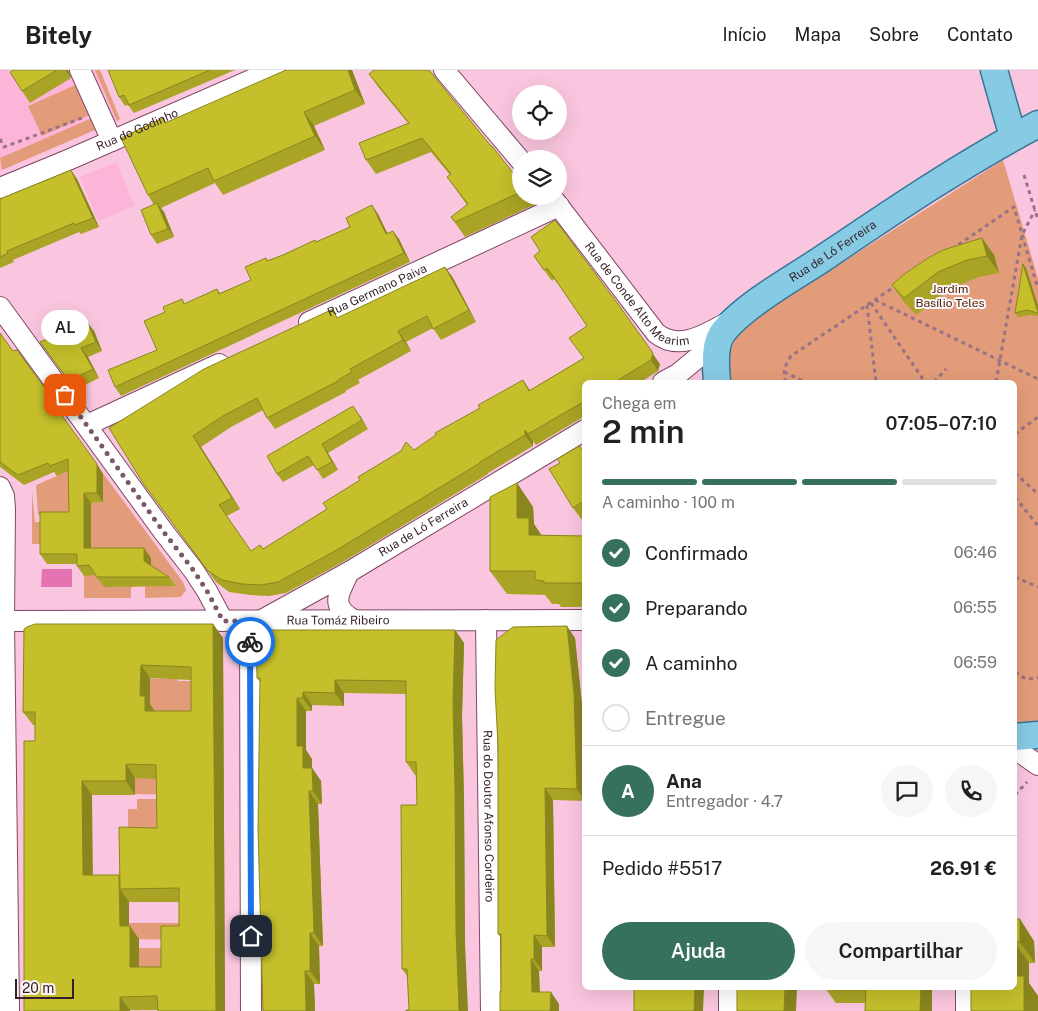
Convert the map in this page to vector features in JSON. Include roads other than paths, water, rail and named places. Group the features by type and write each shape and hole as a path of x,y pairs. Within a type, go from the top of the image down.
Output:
{"main road":[{"path":"994,70 1013,137"},
{"name":"Rua de Ló Ferreira","path":"719,340 724,331 742,314 768,294 920,193 1038,124"},
{"path":"717,380 716,360 719,340"},
{"path":"1017,737 1038,735"}],"street":[{"path":"80,70 112,141"},
{"name":"Rua do Godinho","path":"0,188 274,70"},
{"path":"444,70 512,150"},
{"name":"Rua Germano Paiva","path":"291,330 547,205"},
{"name":"Rua de Conde Alto Mearim","path":"558,205 656,333 664,339 684,341 697,338 742,314"},
{"path":"0,307 194,571 223,621"},
{"name":"Rua de Ló Ferreira","path":"668,380 678,374 719,340"},
{"path":"87,425 237,355"},
{"name":"Rua de Ló Ferreira","path":"255,621 349,572 582,432"},
{"path":"0,487 4,496 5,509 2,621 9,1011"},
{"path":"349,572 339,592 338,601 349,617 356,620"},
{"name":"Rua do Doutor Afonso Cordeiro","path":"486,620 491,1011"},
{"name":"Rua Tomáz Ribeiro","path":"2,621 582,620"},
{"path":"251,1011 255,621"},
{"path":"1017,750 1038,765"},
{"path":"729,990 729,1011"},
{"path":"966,990 966,1011"}],"place":[{"name":"AL","path":"65,395"}],"park label":[{"name":"Jardim Basílio Teles","path":"950,296"}]}
